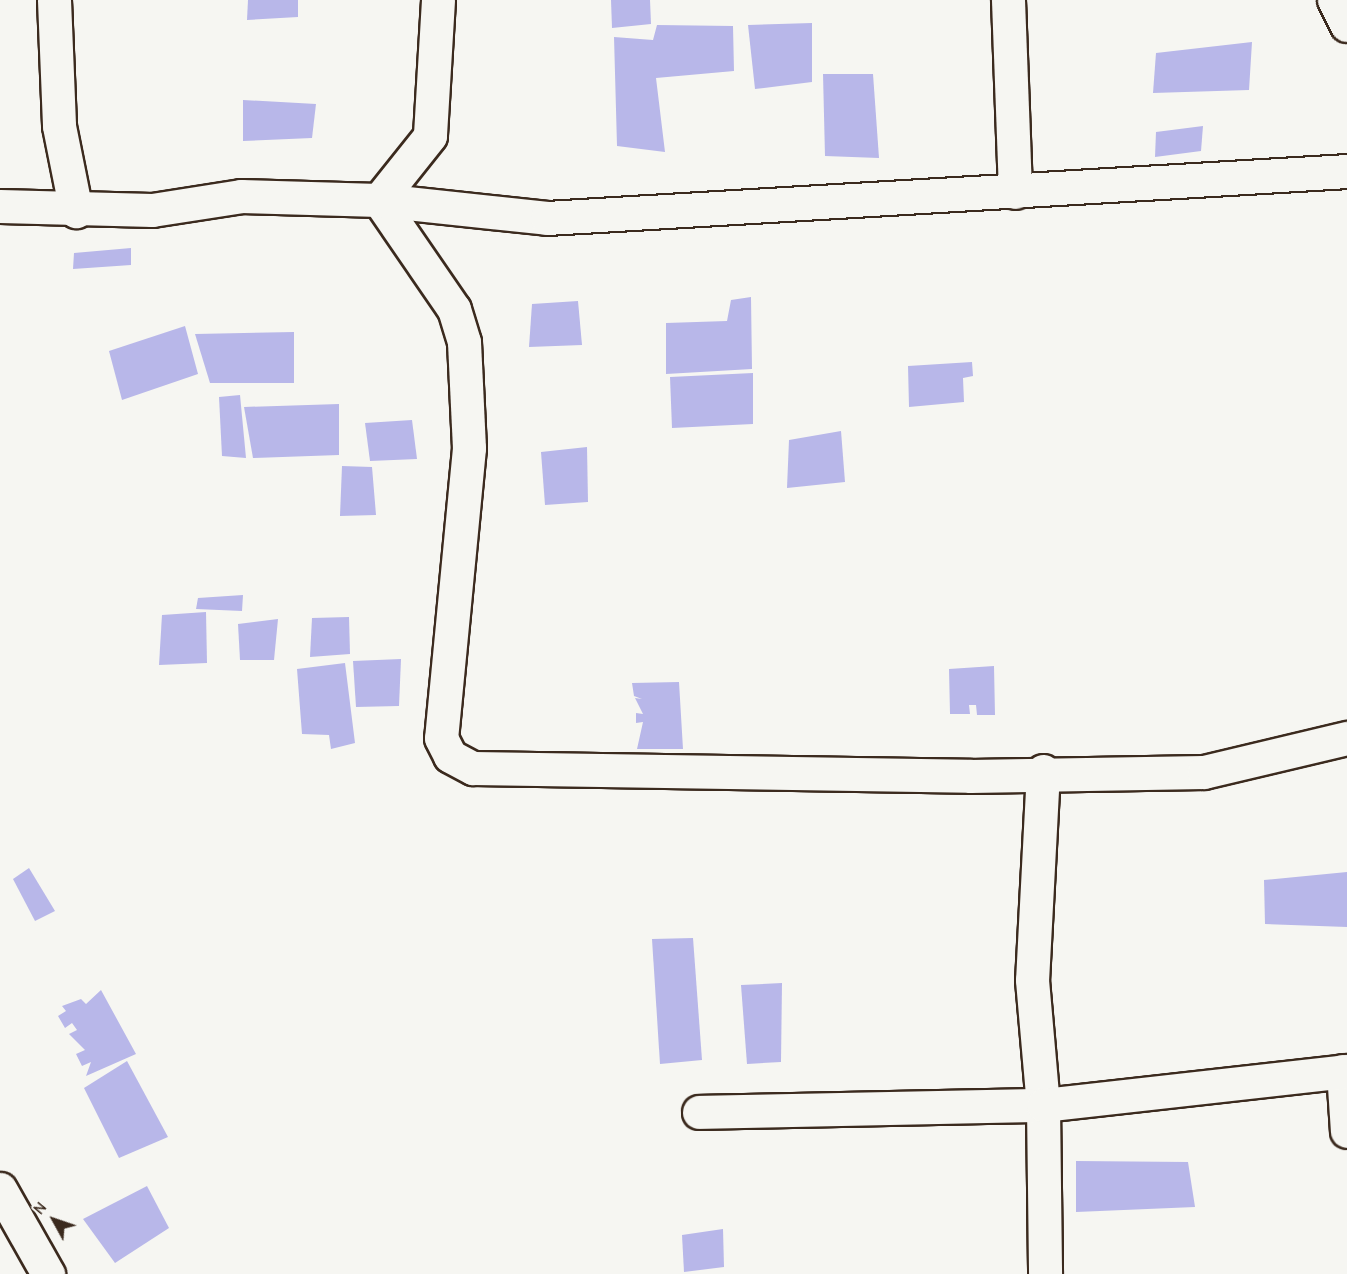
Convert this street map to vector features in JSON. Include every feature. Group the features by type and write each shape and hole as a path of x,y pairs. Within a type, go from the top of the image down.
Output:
{"street":[{"path":"54,0 59,126 76,211"},
{"path":"379,200 430,136 438,0"},
{"path":"1008,0 1015,192"},
{"path":"1334,0 1347,25"},
{"path":"0,206 76,211 152,210 241,196 379,200 547,219 1347,171"},
{"path":"379,200 454,309 464,342 469,448 441,738 450,756 473,768 970,776 1043,771 1204,772 1347,738"},
{"path":"1043,771 1032,980 1042,1105 1045,1274"},
{"path":"699,1112 1042,1105 1345,1071 1347,1131"},
{"path":"0,1190 48,1274"}],"building":[{"path":"248,0 298,0 298,17 247,20"},
{"path":"611,0 650,0 651,24 612,28"},
{"path":"812,23 812,82 755,89 748,25"},
{"path":"657,25 733,26 734,71 656,78 665,152 617,146 614,37 653,40"},
{"path":"1252,42 1249,90 1153,93 1156,53"},
{"path":"823,74 873,74 879,158 825,156"},
{"path":"243,100 316,104 312,138 243,141"},
{"path":"1203,126 1201,151 1155,157 1156,132"},
{"path":"131,248 131,265 73,269 74,253"},
{"path":"751,297 752,369 666,374 666,323 727,321 731,300"},
{"path":"578,301 582,345 529,347 532,304"},
{"path":"185,326 198,374 122,400 109,351"},
{"path":"294,332 294,383 210,383 195,334"},
{"path":"972,362 973,376 963,378 964,402 909,407 908,366"},
{"path":"753,373 753,424 672,428 670,377"},
{"path":"240,395 246,458 222,456 219,397"},
{"path":"339,404 339,455 253,458 244,407"},
{"path":"412,420 417,459 370,461 365,423"},
{"path":"841,431 845,482 787,488 789,440"},
{"path":"587,447 588,502 545,505 541,452"},
{"path":"342,466 372,467 376,515 340,516"},
{"path":"243,595 242,611 196,609 198,598"},
{"path":"206,612 207,663 159,665 162,615"},
{"path":"349,617 350,654 310,657 312,618"},
{"path":"278,619 274,660 240,660 238,624"},
{"path":"401,659 399,706 356,707 353,661"},
{"path":"345,663 355,743 331,749 329,735 302,734 297,669"},
{"path":"994,666 995,715 977,715 976,705 969,705 970,714 950,714 949,669"},
{"path":"679,682 683,749 637,749 643,722 636,723 636,713 643,714 635,698 642,699 634,696 632,683"},
{"path":"29,868 55,911 35,921 13,879"},
{"path":"1347,872 1347,927 1265,924 1264,880"},
{"path":"693,938 702,1060 660,1064 652,939"},
{"path":"782,983 781,1062 747,1064 741,985"},
{"path":"101,990 136,1054 86,1076 91,1062 82,1066 76,1054 85,1050 69,1034 77,1030 72,1023 65,1028 58,1016 66,1011 62,1006 81,999 86,1004"},
{"path":"127,1061 168,1137 119,1158 84,1088"},
{"path":"1076,1161 1188,1162 1195,1207 1076,1212"},
{"path":"147,1186 169,1228 115,1263 83,1219"},
{"path":"723,1229 724,1267 684,1272 682,1235"}]}
